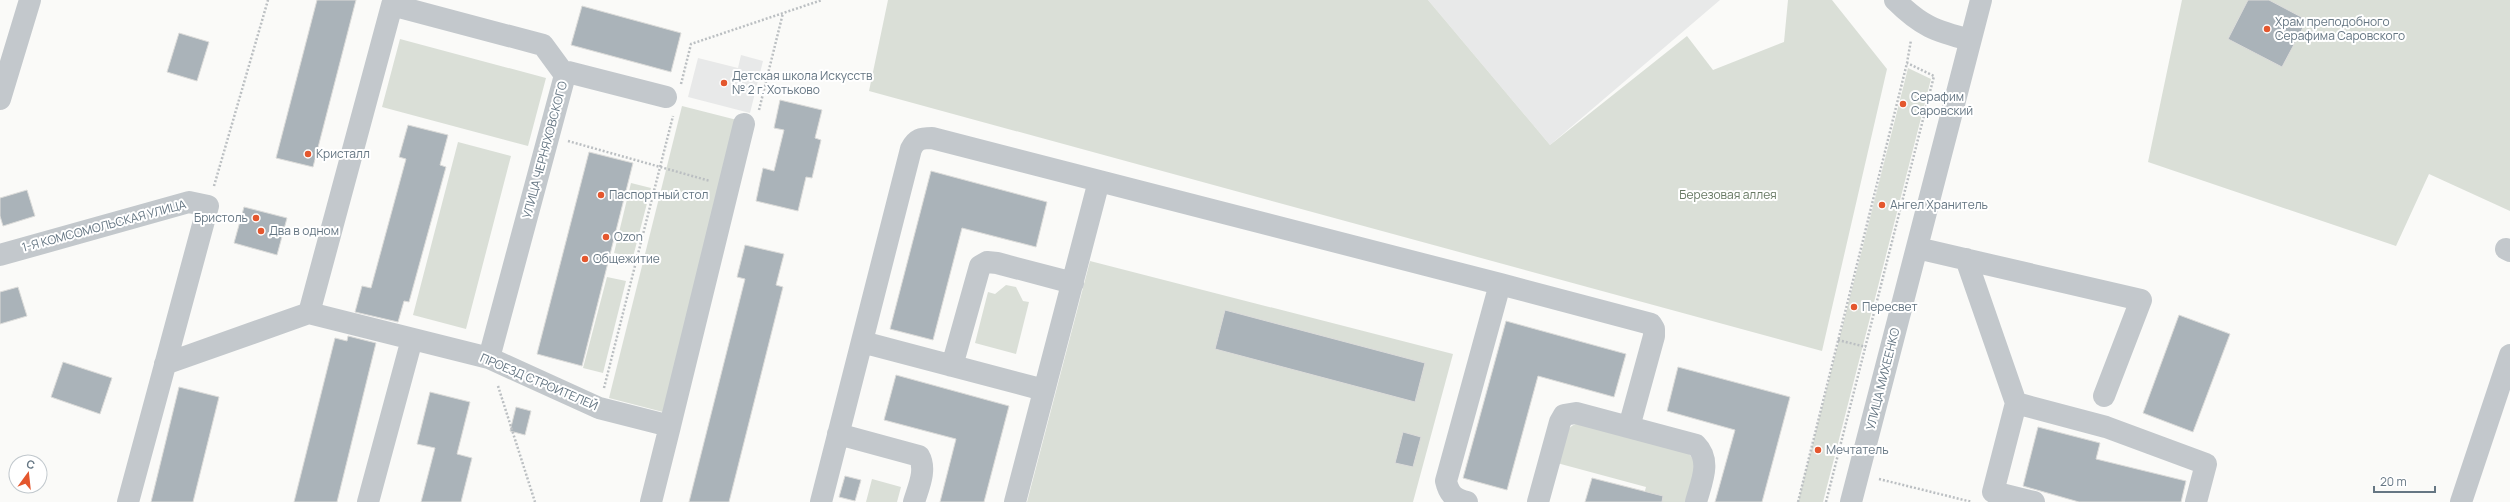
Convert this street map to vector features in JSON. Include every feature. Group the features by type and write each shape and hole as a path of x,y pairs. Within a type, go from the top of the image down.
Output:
{"street":[{"path":"0,99 30,0"},
{"path":"1895,0 1914,19 1930,28 1970,40"},
{"name":"УЛИЦА МИХЕЕНКО","path":"1852,502 1980,0"},
{"name":"УЛИЦА ЧЕРНЯХОВСКОГО","path":"309,313 392,5 543,45 565,75 490,358"},
{"path":"565,75 568,72 673,100"},
{"path":"651,502 744,124"},
{"path":"821,502 914,142 922,138 932,138 1651,324 1654,329 1654,336 1629,427"},
{"path":"1015,502 1099,181"},
{"name":"1-Я КОМСОМОЛЬСКАЯ УЛИЦА","path":"0,255 189,202 208,206"},
{"path":"128,502 208,206"},
{"path":"1917,248 2140,300 2104,396"},
{"path":"1966,260 2016,403 1993,492 2034,502"},
{"path":"952,366 980,266 987,262 997,263 1073,283"},
{"path":"1467,502 1457,500 1449,492 1446,481 1500,284"},
{"path":"165,364 309,313"},
{"name":"ПРОЕЗД СТРОИТЕЛЕЙ","path":"309,313 490,358 599,408 670,426"},
{"path":"368,502 412,339"},
{"path":"862,342 1044,390"},
{"path":"2461,502 2510,355"},
{"path":"2016,403 2106,427 2206,464 2196,502"},
{"path":"1538,502 1560,422 1564,416 1576,413 1696,445 1704,453 1706,464 1696,502"},
{"path":"838,434 919,456 923,463 923,469 914,502"}],"path":[{"path":"208,206 268,0"},
{"path":"599,408 673,100 691,44 822,0"},
{"path":"744,124 758,113 783,13"},
{"path":"1798,502 1907,63 1914,19"},
{"path":"1826,502 1934,76 1907,63"},
{"path":"550,135 729,187"},
{"path":"1838,340 1866,347"},
{"path":"490,358 534,502"},
{"path":"1876,478 1972,502"}],"shaded area":[{"path":"1428,0 1720,0 1550,145"},
{"name":"Детская школа Искусств № 2 г. Хотьково","path":"741,55 763,61 750,113 688,97 698,58 738,68"}],"green space":[{"name":"Березовая аллея","path":"888,0 1428,0 1550,145 1687,36 1713,70 1784,42 1788,0 1832,0 1887,69 1822,351 869,91"},
{"path":"2182,0 2510,0 2510,211 2429,174 2396,246 2148,162"},
{"path":"400,39 546,78 528,146 382,107"},
{"path":"1908,68 1931,79 1823,502 1798,502"},
{"path":"682,106 737,120 663,412 609,398"},
{"path":"458,142 511,156 466,329 413,315"},
{"path":"631,183 651,188 633,257 614,253"},
{"path":"1090,261 1453,354 1413,502 1027,502"},
{"path":"607,277 626,281 603,373 583,368"},
{"path":"1006,285 1016,287 1023,301 1029,302 1016,354 975,343 988,292 995,294"},
{"path":"1581,422 1687,451 1697,465 1687,502 1642,502 1646,487 1557,463 1563,438 1566,432 1574,424"},
{"path":"872,479 901,487 897,502 866,502"}],"building":[{"path":"317,0 356,0 313,167 276,158"},
{"name":"Храм преподобного Серафима Саровского","path":"2248,0 2269,0 2307,20 2282,67 2228,39"},
{"path":"582,6 681,33 671,72 571,45"},
{"path":"179,33 209,42 197,81 167,72"},
{"path":"780,100 822,110 815,138 821,140 812,178 806,177 798,211 756,201 763,168 774,171 784,130 774,128"},
{"path":"408,125 448,135 440,165 446,167 409,302 404,301 398,322 355,312 362,286 371,288 406,159 399,157"},
{"name":"Общежитие","path":"589,152 633,163 582,366 537,354"},
{"path":"931,171 1047,202 1036,247 962,228 933,340 890,329"},
{"path":"27,190 35,216 3,226 0,216 0,198"},
{"name":"Два в одном","path":"244,207 287,218 277,255 234,243"},
{"path":"745,245 784,254 776,285 783,287 729,502 689,502 745,279 737,277"},
{"path":"18,287 27,316 0,324 0,292"},
{"path":"1225,310 1425,363 1415,402 1215,349"},
{"path":"2179,315 2230,334 2193,432 2143,413"},
{"path":"1506,321 1626,354 1614,397 1538,376 1507,490 1463,478"},
{"path":"348,336 376,343 337,502 294,502 335,338 347,341"},
{"path":"63,362 112,378 100,414 51,397"},
{"path":"1678,367 1790,397 1762,502 1715,502 1735,430 1667,411"},
{"path":"896,375 1009,406 984,502 940,502 956,439 884,420"},
{"path":"179,387 219,397 193,502 151,502"},
{"path":"430,392 470,402 457,454 472,458 461,502 421,502 435,448 417,444"},
{"path":"516,407 531,411 525,435 510,431"},
{"path":"2038,427 2100,443 2096,459 2186,481 2181,502 2079,502 2023,486"},
{"path":"1403,432 1421,437 1413,467 1395,463"},
{"path":"845,476 861,480 855,501 839,497"},
{"path":"1592,478 1663,496 1662,502 1585,502"}],"place":[{"name":"Храм преподобного Серафима Саровского","path":"2267,29"},
{"name":"Детская школа Искусств № 2 г. Хотьково","path":"724,83"},
{"name":"Серафим Саровский","path":"1903,104"},
{"name":"Кристалл","path":"308,154"},
{"name":"Паспортный стол","path":"601,195"},
{"name":"Ангел Хранитель","path":"1882,205"},
{"name":"Бристоль","path":"256,218"},
{"name":"Два в одном","path":"261,231"},
{"name":"Ozon","path":"606,237"},
{"name":"Общежитие","path":"585,259"},
{"name":"Пересвет","path":"1854,307"},
{"name":"Мечтатель","path":"1818,450"}]}
